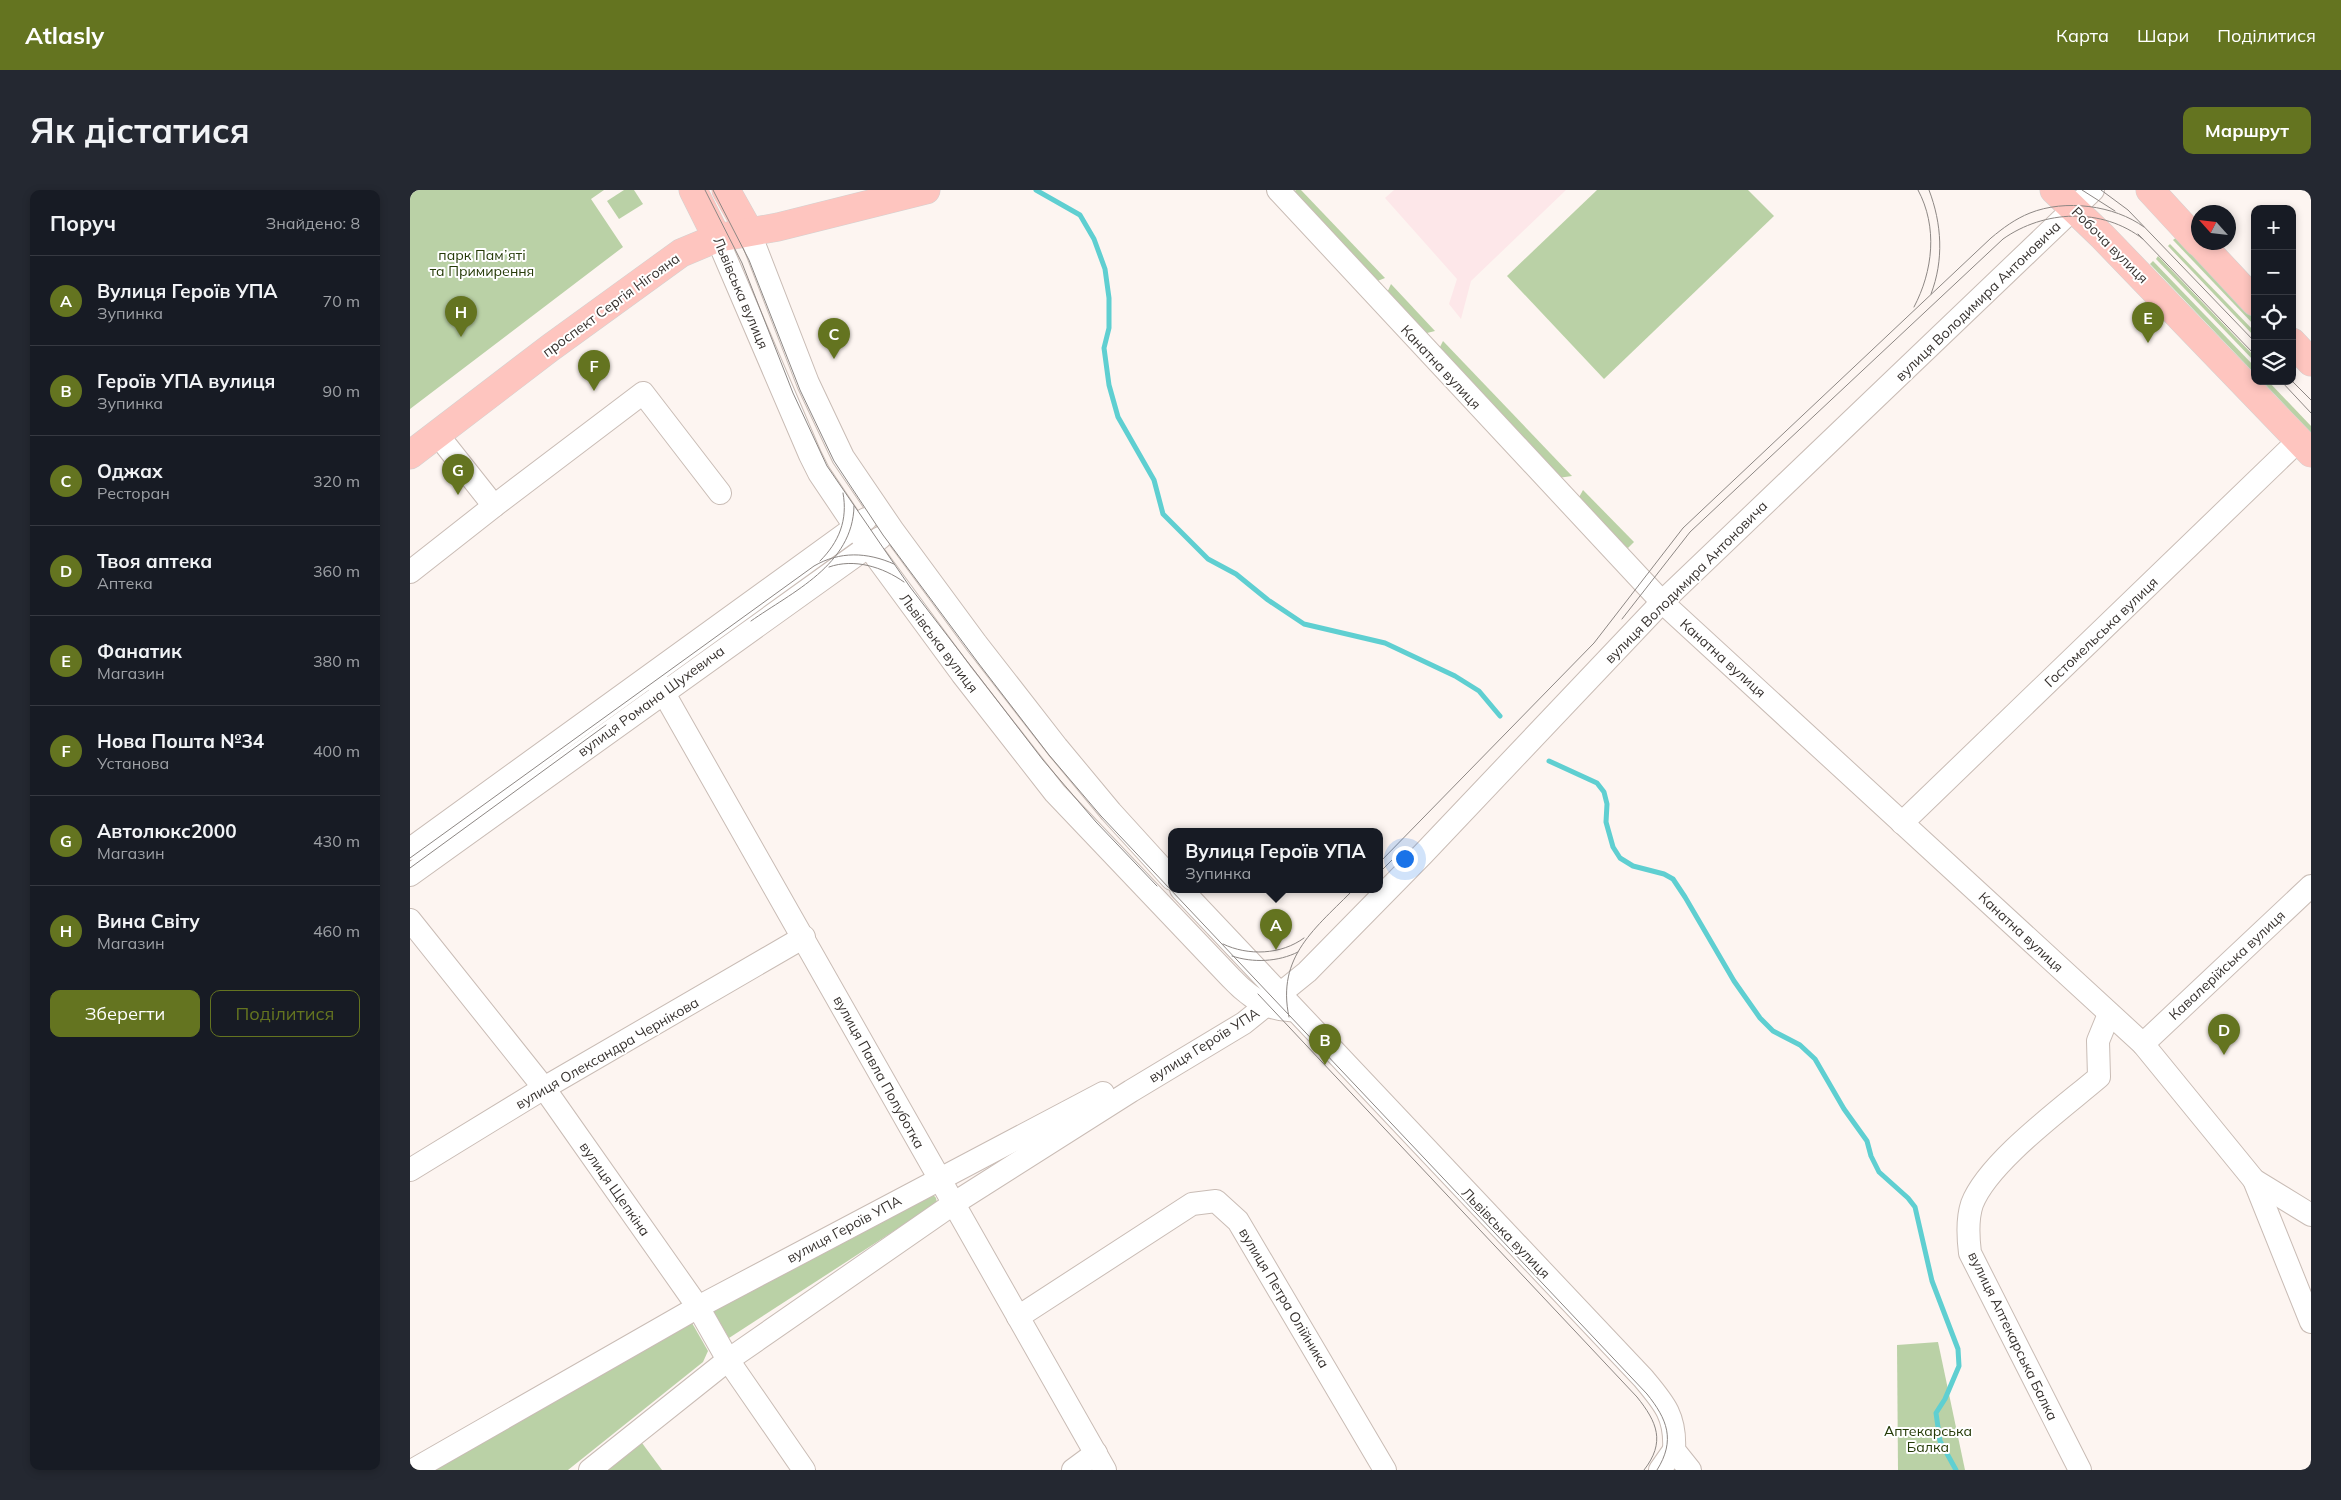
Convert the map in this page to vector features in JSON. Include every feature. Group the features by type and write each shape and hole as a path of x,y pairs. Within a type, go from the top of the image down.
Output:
{"main road":[{"name":"Львівська вулиця","path":"693,190 717,238"},
{"name":"Львівська вулиця","path":"726,190 749,231"},
{"name":"проспект Сергія Нігояна","path":"410,455 663,264 681,253 717,238 778,226 926,190"},
{"name":"Робоча вулиця","path":"2054,190 2305,446"},
{"path":"2150,190 2191,234"},
{"path":"2206,250 2251,298"},
{"path":"2296,346 2311,362"}],"street":[{"name":"Канатна вулиця","path":"1278,190 1662,602 2143,1044 2254,1180 2311,1322"},
{"name":"вулиця Володимира Антоновича","path":"1278,998 1307,972 1409,868 1662,602 2093,190"},
{"name":"Львівська вулиця","path":"749,231 818,406 843,457 892,529 976,643 1074,769 1168,875"},
{"name":"Львівська вулиця","path":"717,238 800,433 819,473 868,546 962,674 1055,792 1230,978 1278,998"},
{"path":"410,572 643,394 720,492"},
{"path":"437,434 494,506"},
{"name":"Гостомельська вулиця","path":"1902,823 2305,446"},
{"name":"вулиця Романа Шухевича","path":"410,875 879,510"},
{"name":"вулиця Романа Шухевича","path":"410,848 658,682 892,529"},
{"name":"вулиця Павла Полуботка","path":"658,682 1101,1462"},
{"name":"Кавалерійська вулиця","path":"2143,1044 2311,886"},
{"name":"Львівська вулиця","path":"1185,893 1278,998 1644,1378 1663,1402 1672,1418 1675,1434 1674,1450"},
{"name":"вулиця Щепкіна","path":"410,920 544,1088 698,1307 728,1360 804,1470"},
{"name":"вулиця Олександра Чернікова","path":"410,1170 544,1088 804,937"},
{"name":"вулиця Героїв УПА","path":"413,1470 698,1307 938,1178 1135,1076 1278,998"},
{"name":"вулиця Героїв УПА","path":"590,1470 728,1360 953,1204 1131,1091 1238,1027 1278,998"},
{"name":"вулиця Аптекарська Балка","path":"2080,1470 1970,1253 1967,1233 1972,1203 1992,1174 2020,1144 2099,1077 2098,1041 2110,1014"},
{"path":"2254,1180 2311,1215"},
{"name":"вулиця Петра Олійника","path":"1018,1317 1192,1204 1216,1201 1238,1221 1386,1470"},
{"path":"1660,1470 1674,1450 1690,1470"},
{"path":"1073,1470 1101,1462"}],"shaded area":[{"path":"1394,190 1566,190 1471,281 1461,319 1449,304 1457,279 1385,198"}],"green space":[{"name":"парк Памʼяті та Примирення","path":"410,190 604,190 591,199 623,247 410,409"},
{"path":"624,190 634,190 643,204 619,219 607,201"},
{"path":"1296,190 1301,190 1385,278 1375,282 1293,193"},
{"path":"1597,190 1748,190 1774,216 1604,379 1507,276"},
{"path":"2177,237 2251,316 2251,322 2173,240"},
{"path":"2170,244 2251,328 2251,333 2168,246"},
{"path":"2158,256 2251,353 2251,358 2156,259"},
{"path":"2153,261 2251,363 2251,370 2150,264"},
{"path":"1391,284 1435,331 1423,334 1386,295"},
{"path":"1443,341 1572,476 1558,478 1438,351"},
{"path":"2266,385 2272,385 2311,426 2311,433"},
{"path":"1583,490 1634,542 1628,548 1613,541 1577,501"},
{"path":"931,1192 936,1198 937,1203 729,1338 712,1310"},
{"path":"692,1323 708,1351 703,1362 568,1470 410,1470"},
{"name":"Аптекарська Балка","path":"1938,1342 1965,1470 1898,1470 1897,1345"},
{"path":"642,1443 662,1470 608,1470"}],"waterway":[{"path":"1036,190 1080,215 1094,239 1105,269 1109,298 1109,328 1104,348 1109,385 1118,417 1154,480 1163,514 1208,559 1236,574 1268,600 1304,624 1385,643 1455,676 1479,691 1500,716"},
{"path":"1549,761 1597,783 1604,792 1607,804 1606,822 1613,847 1620,858 1633,866 1664,874 1673,879 1734,981 1760,1018 1773,1031 1800,1045 1815,1059 1844,1109 1867,1141 1871,1156 1879,1172 1908,1198 1915,1207 1932,1281 1958,1349 1959,1366 1945,1399 1936,1413 1940,1441 1956,1470"}],"tram line":[{"path":"705,190 742,263 793,393 827,466 910,587 1043,760 1096,822 1157,886"},
{"path":"713,190 749,260 800,390 834,461 883,535 1049,755 1101,816 1168,887"},
{"path":"1914,307 1925,279 1931,249 1928,219 1918,190"},
{"path":"1929,190 1937,216 1940,242 1938,268 1931,294"},
{"path":"2082,190 2115,211"},
{"path":"2101,190 2128,210 2253,340"},
{"path":"1383,859 1594,643 1683,528 1991,238 2009,224 2025,215 2058,206 2074,205 2104,209 2144,227"},
{"path":"1622,619 1690,532 2003,239 2019,229 2036,222 2073,216 2110,221 2143,239"},
{"path":"2138,234 2251,351"},
{"path":"2285,385 2311,413"},
{"path":"2296,385 2311,400"},
{"path":"820,561 827,554 840,530 844,512 843,493"},
{"path":"751,621 818,575 832,561 843,545 851,527 854,506"},
{"path":"410,858 814,566 834,558 854,555 874,557 894,564"},
{"path":"829,567 848,563 858,564 878,568 904,582"},
{"path":"410,868 606,725"},
{"path":"1383,869 1392,860"},
{"path":"1174,893 1647,1394 1660,1412 1667,1430 1666,1449 1657,1470"},
{"path":"1289,1017 1288,977 1294,960 1302,945 1313,931 1350,893"},
{"path":"1223,944 1243,951 1264,952 1285,948 1304,938"},
{"path":"1232,956 1248,960 1274,960 1298,952"},
{"path":"1258,994 1637,1397 1650,1415 1654,1424 1657,1441 1651,1460 1644,1470"}],"place":[{"name":"Вина Світу","path":"461,337"},
{"name":"Фанатик","path":"2148,343"},
{"name":"Оджах","path":"834,359"},
{"name":"Нова Пошта №34","path":"594,391"},
{"name":"Автолюкс2000","path":"458,495"},
{"name":"Вулиця Героїв УПА","path":"1276,950"},
{"name":"Твоя аптека","path":"2224,1055"},
{"name":"Героїв УПА вулиця","path":"1325,1065"}]}
